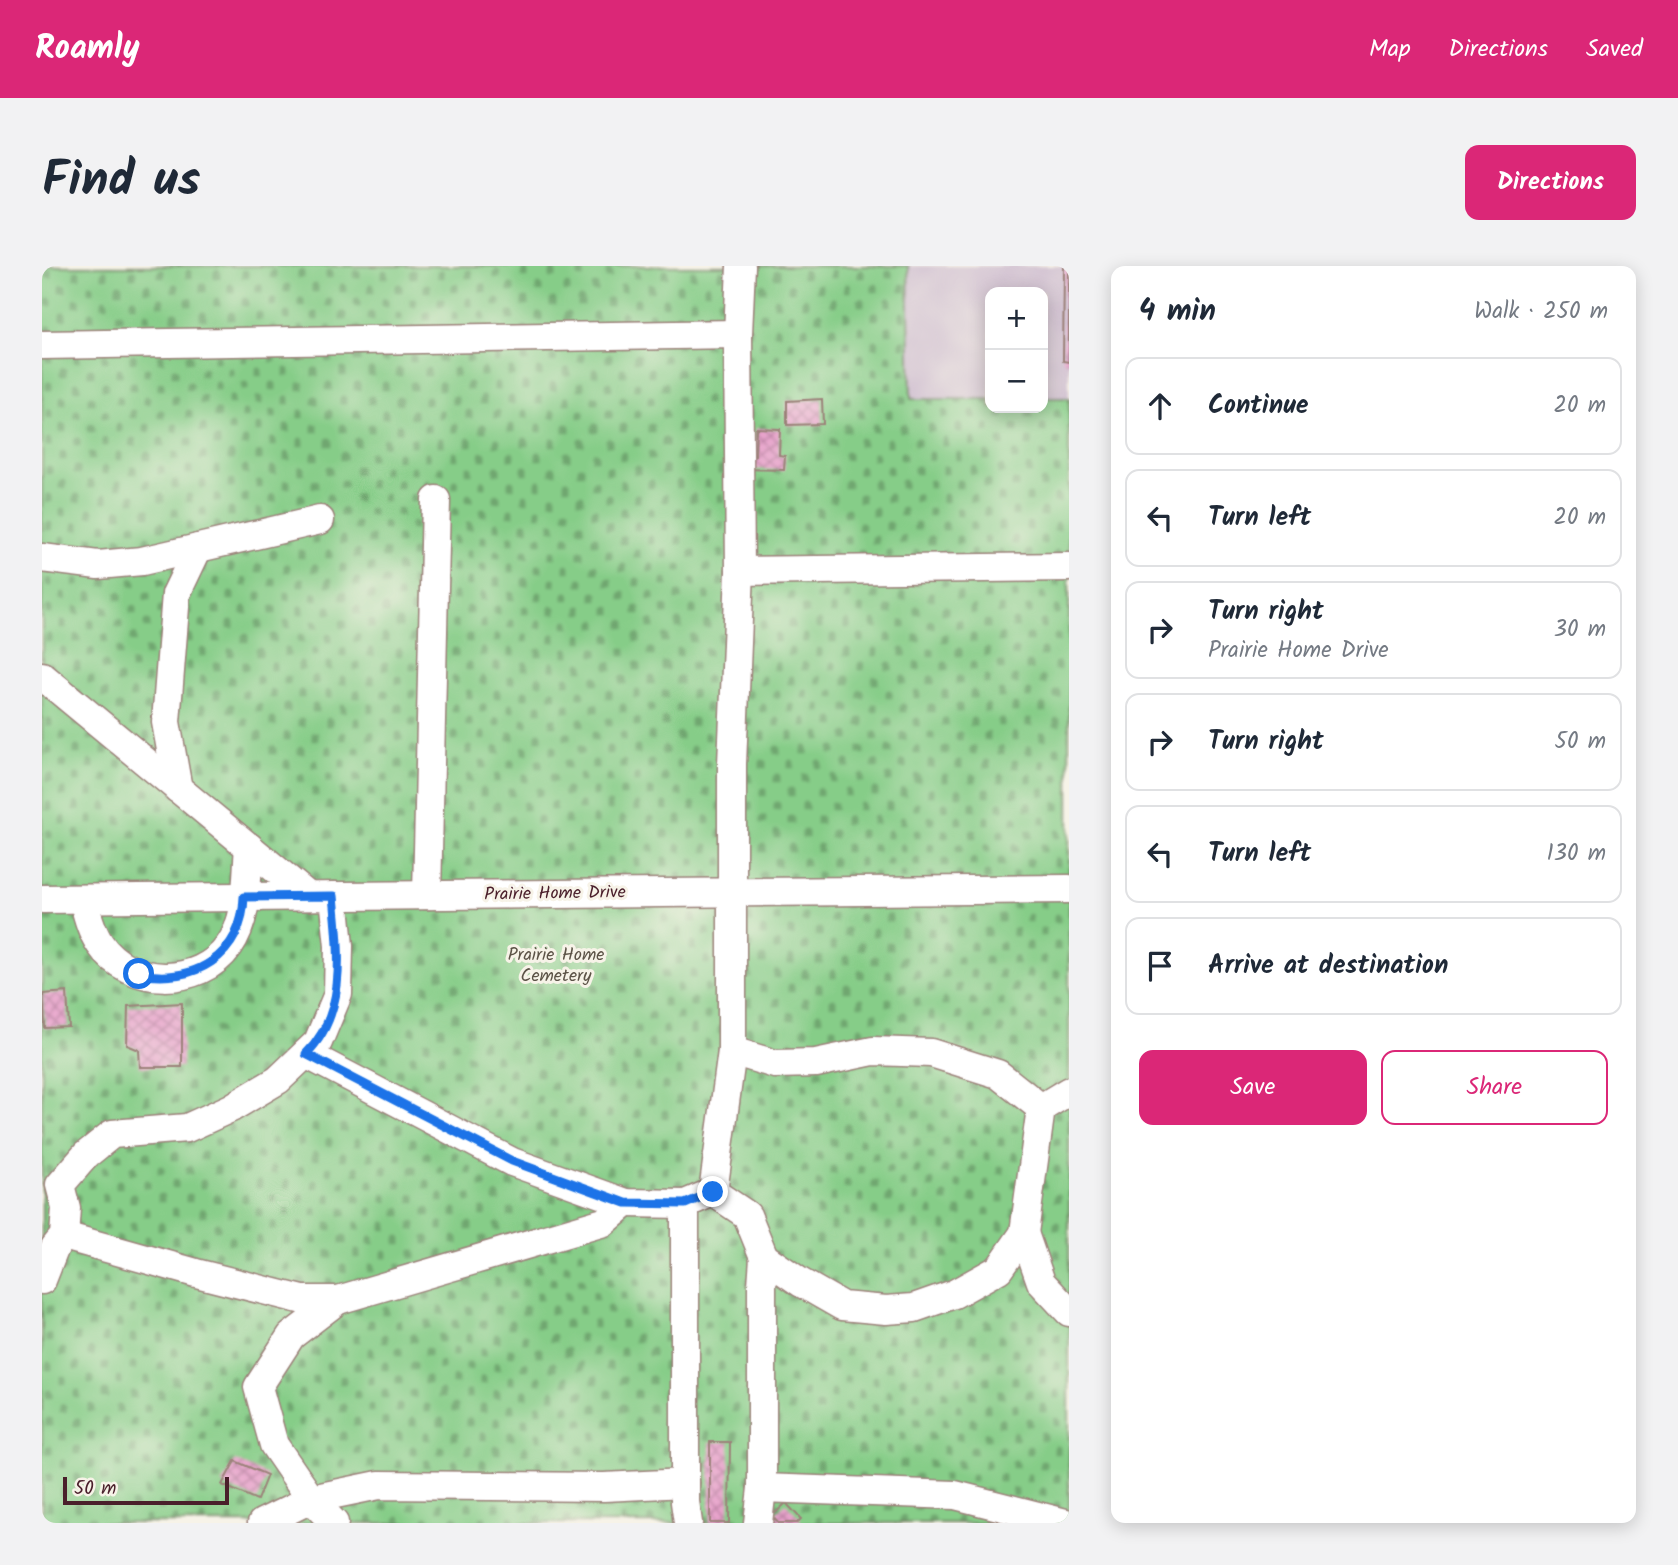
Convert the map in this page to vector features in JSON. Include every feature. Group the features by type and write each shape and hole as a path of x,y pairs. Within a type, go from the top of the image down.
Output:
{"street":[{"path":"713,1192 732,1051 732,764 740,571 738,334 741,266"},
{"path":"42,345 738,334"},
{"path":"427,895 436,500"},
{"path":"42,558 98,565 142,561 320,520"},
{"path":"178,789 166,722 176,594 198,548"},
{"path":"142,561 176,594"},
{"path":"740,571 1069,567"},
{"path":"42,676 249,847 321,896 339,946 338,994 318,1042 278,1080 231,1108 187,1128 112,1134 86,1155 60,1185 66,1208 64,1236 55,1247 42,1280"},
{"path":"83,899 95,935 115,961 139,974 160,978 187,975 208,966 229,946 244,911 249,847"},
{"name":"Prairie Home Drive","path":"42,899 1069,890"},
{"path":"732,1051 775,1064 816,1063 873,1051 931,1053 998,1074 1041,1108"},
{"path":"306,1054 512,1161 626,1203 685,1204 713,1192"},
{"path":"1041,1108 1069,1091"},
{"path":"1041,1108 1024,1233 1041,1282 1069,1312"},
{"path":"713,1192 747,1214 764,1257 762,1488 758,1523"},
{"path":"64,1236 303,1300 338,1300 604,1222 626,1203"},
{"path":"685,1204 685,1483 688,1523"},
{"path":"764,1257 842,1306 886,1310 914,1308 954,1294 999,1269 1024,1233"},
{"path":"334,1523 311,1499 274,1444 258,1387 291,1336 338,1300"},
{"path":"262,1523 311,1499 379,1485 604,1487 685,1483"},
{"path":"762,1488 955,1495 1066,1523"}],"shaded area":[{"path":"908,266 1069,266 1069,398 1048,398 1048,287 985,287 985,399 911,399"}],"green space":[{"name":"Prairie Home Cemetery","path":"42,266 908,266 911,399 985,399 985,413 1048,413 1048,398 1069,398 1069,1523 42,1523"}],"building":[{"path":"1064,266 1069,266 1069,362 1063,361"},
{"path":"822,399 823,424 787,425 787,401"},
{"path":"756,428 780,429 779,455 785,456 784,470 742,469 742,455 755,456"},
{"path":"67,992 69,1027 45,1028 43,994"},
{"path":"182,1003 182,1067 140,1067 139,1050 127,1045 128,1006"},
{"path":"710,1442 730,1442 729,1523 710,1523"},
{"path":"235,1461 267,1475 257,1500 222,1485"},
{"path":"786,1503 801,1519 797,1523 778,1523 772,1516"}],"route":[{"path":"139,974 160,978 187,975 208,966 229,946 244,911 244,897 334,896 339,946 338,994 318,1042 306,1054 512,1161 626,1203 685,1204 713,1192"}]}
